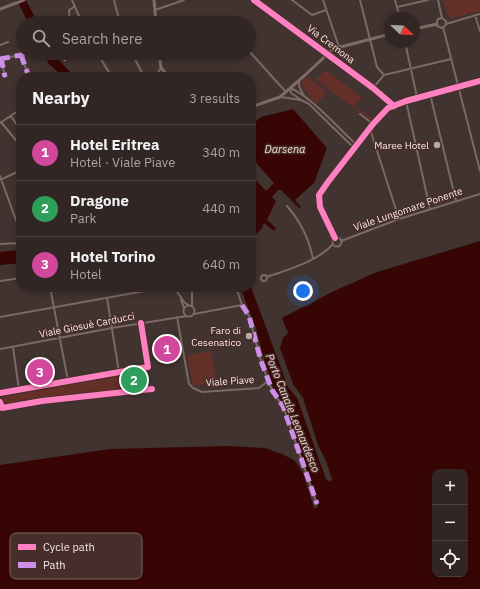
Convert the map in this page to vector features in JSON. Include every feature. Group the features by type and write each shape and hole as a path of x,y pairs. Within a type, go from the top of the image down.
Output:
{"street":[{"path":"0,9 24,0"},
{"path":"72,0 78,16"},
{"path":"114,0 118,16"},
{"path":"154,0 155,16"},
{"path":"155,10 182,0"},
{"name":"Via Cremona","path":"254,0 373,88 394,106"},
{"path":"292,0 312,15 326,10"},
{"path":"324,0 339,47"},
{"path":"360,0 377,67 384,75"},
{"path":"395,0 398,12"},
{"path":"397,7 428,0"},
{"path":"438,0 442,18 445,19 446,24"},
{"path":"69,16 69,10 74,8"},
{"path":"443,27 446,24 480,14"},
{"path":"475,15 480,31"},
{"path":"437,24 438,19 442,18"},
{"path":"420,28 437,24 439,27 443,27"},
{"path":"443,27 480,171"},
{"path":"256,105 280,97 333,49 384,35"},
{"path":"0,45 8,42"},
{"path":"406,48 417,97"},
{"path":"5,77 1,58 16,56"},
{"path":"256,59 286,92"},
{"path":"373,88 384,75 452,59"},
{"path":"23,60 26,72"},
{"path":"101,60 109,72"},
{"path":"136,60 142,72"},
{"path":"160,60 161,68 165,72"},
{"path":"158,72 161,68"},
{"path":"299,80 299,86 305,97"},
{"path":"334,244 333,242 335,238 320,207 319,195 373,124 388,108 417,97 480,81"},
{"path":"290,88 305,97 357,145"},
{"path":"290,88 291,93 309,104 354,148"},
{"path":"430,94 456,201"},
{"path":"280,97 301,100"},
{"path":"406,101 430,210"},
{"path":"318,114 321,111"},
{"path":"16,112 1,123 16,140"},
{"path":"360,114 373,124"},
{"path":"10,116 16,124"},
{"path":"370,129 399,219"},
{"path":"1,180 16,172"},
{"path":"0,176 16,220"},
{"name":"Viale Lungomare Ponente","path":"267,277 313,259 334,244 339,246 341,241 399,219 480,194"},
{"path":"287,206 298,218 310,244 313,259"},
{"path":"335,238 339,238 341,241"},
{"path":"0,244 16,243"},
{"path":"0,281 16,279"},
{"path":"51,292 68,381"},
{"path":"0,317 140,292"},
{"path":"177,292 180,297 184,314 187,316 242,305"},
{"path":"192,292 192,306 194,314"},
{"path":"238,292 248,316 268,382 274,394 283,406 316,504"},
{"path":"180,297 188,305 192,306"},
{"path":"107,298 119,372"},
{"path":"177,317 188,305"},
{"name":"Viale Giosuè Carducci","path":"0,349 112,328 187,316"},
{"name":"Viale Piave","path":"177,317 188,384 193,388 202,392 248,389 258,388 268,382"},
{"path":"0,393 148,366 141,323"},
{"path":"13,347 19,390"}],"shaded area":[{"path":"443,0 480,0 480,11 452,18 447,15"},
{"path":"325,70 362,97 355,106 373,119 372,121 316,80"},
{"path":"307,76 327,92 317,104 302,87 303,81"},
{"path":"211,351 217,382 193,386 187,355"},
{"path":"146,371 148,387 126,391 123,387 119,388 118,391 74,397 69,393 66,398 26,403 24,400 21,400 17,405 3,406 2,397"}],"water":[{"path":"17,0 26,0 34,16 25,16"},
{"path":"47,60 59,60 70,72 58,72"},
{"name":"Darsena","path":"293,109 327,148 314,183 295,200 301,207 299,208 281,190 278,190 272,197 276,201 267,220 276,228 274,231 264,223 256,235 256,180 266,191 274,183 256,163 256,122 261,117"},
{"name":"Porto Canale Leonardesco","path":"480,241 480,589 0,589 0,465 110,449 226,446 265,448 294,460 303,473 314,508 317,508 318,504 284,404 275,393 256,328 242,292 253,292 288,387 297,398 326,479 330,482 332,479 326,461 318,445 303,398 293,384 280,348 283,338 288,333 282,318 334,291 377,272"},
{"path":"16,250 16,263 0,265 0,252"}],"marked path":[{"path":"0,59 16,56"},
{"path":"1,58 5,77"},
{"path":"23,60 27,72"},
{"path":"242,305 249,316 261,361 272,390 283,406 317,504"}],"cycle path":[{"path":"254,0 373,88 394,106"},
{"path":"335,238 320,207 319,195 373,124 388,108 406,101 480,81"},
{"path":"0,393 148,367 141,323"},
{"path":"0,402 2,408 42,401 152,389"}],"place":[{"name":"Maree Hotel","path":"437,145"},
{"name":"Faro di Cesenatico","path":"249,336"},
{"name":"Hotel Eritrea","path":"167,349"},
{"name":"Hotel Torino","path":"40,372"},
{"name":"Dragone","path":"134,380"}]}
